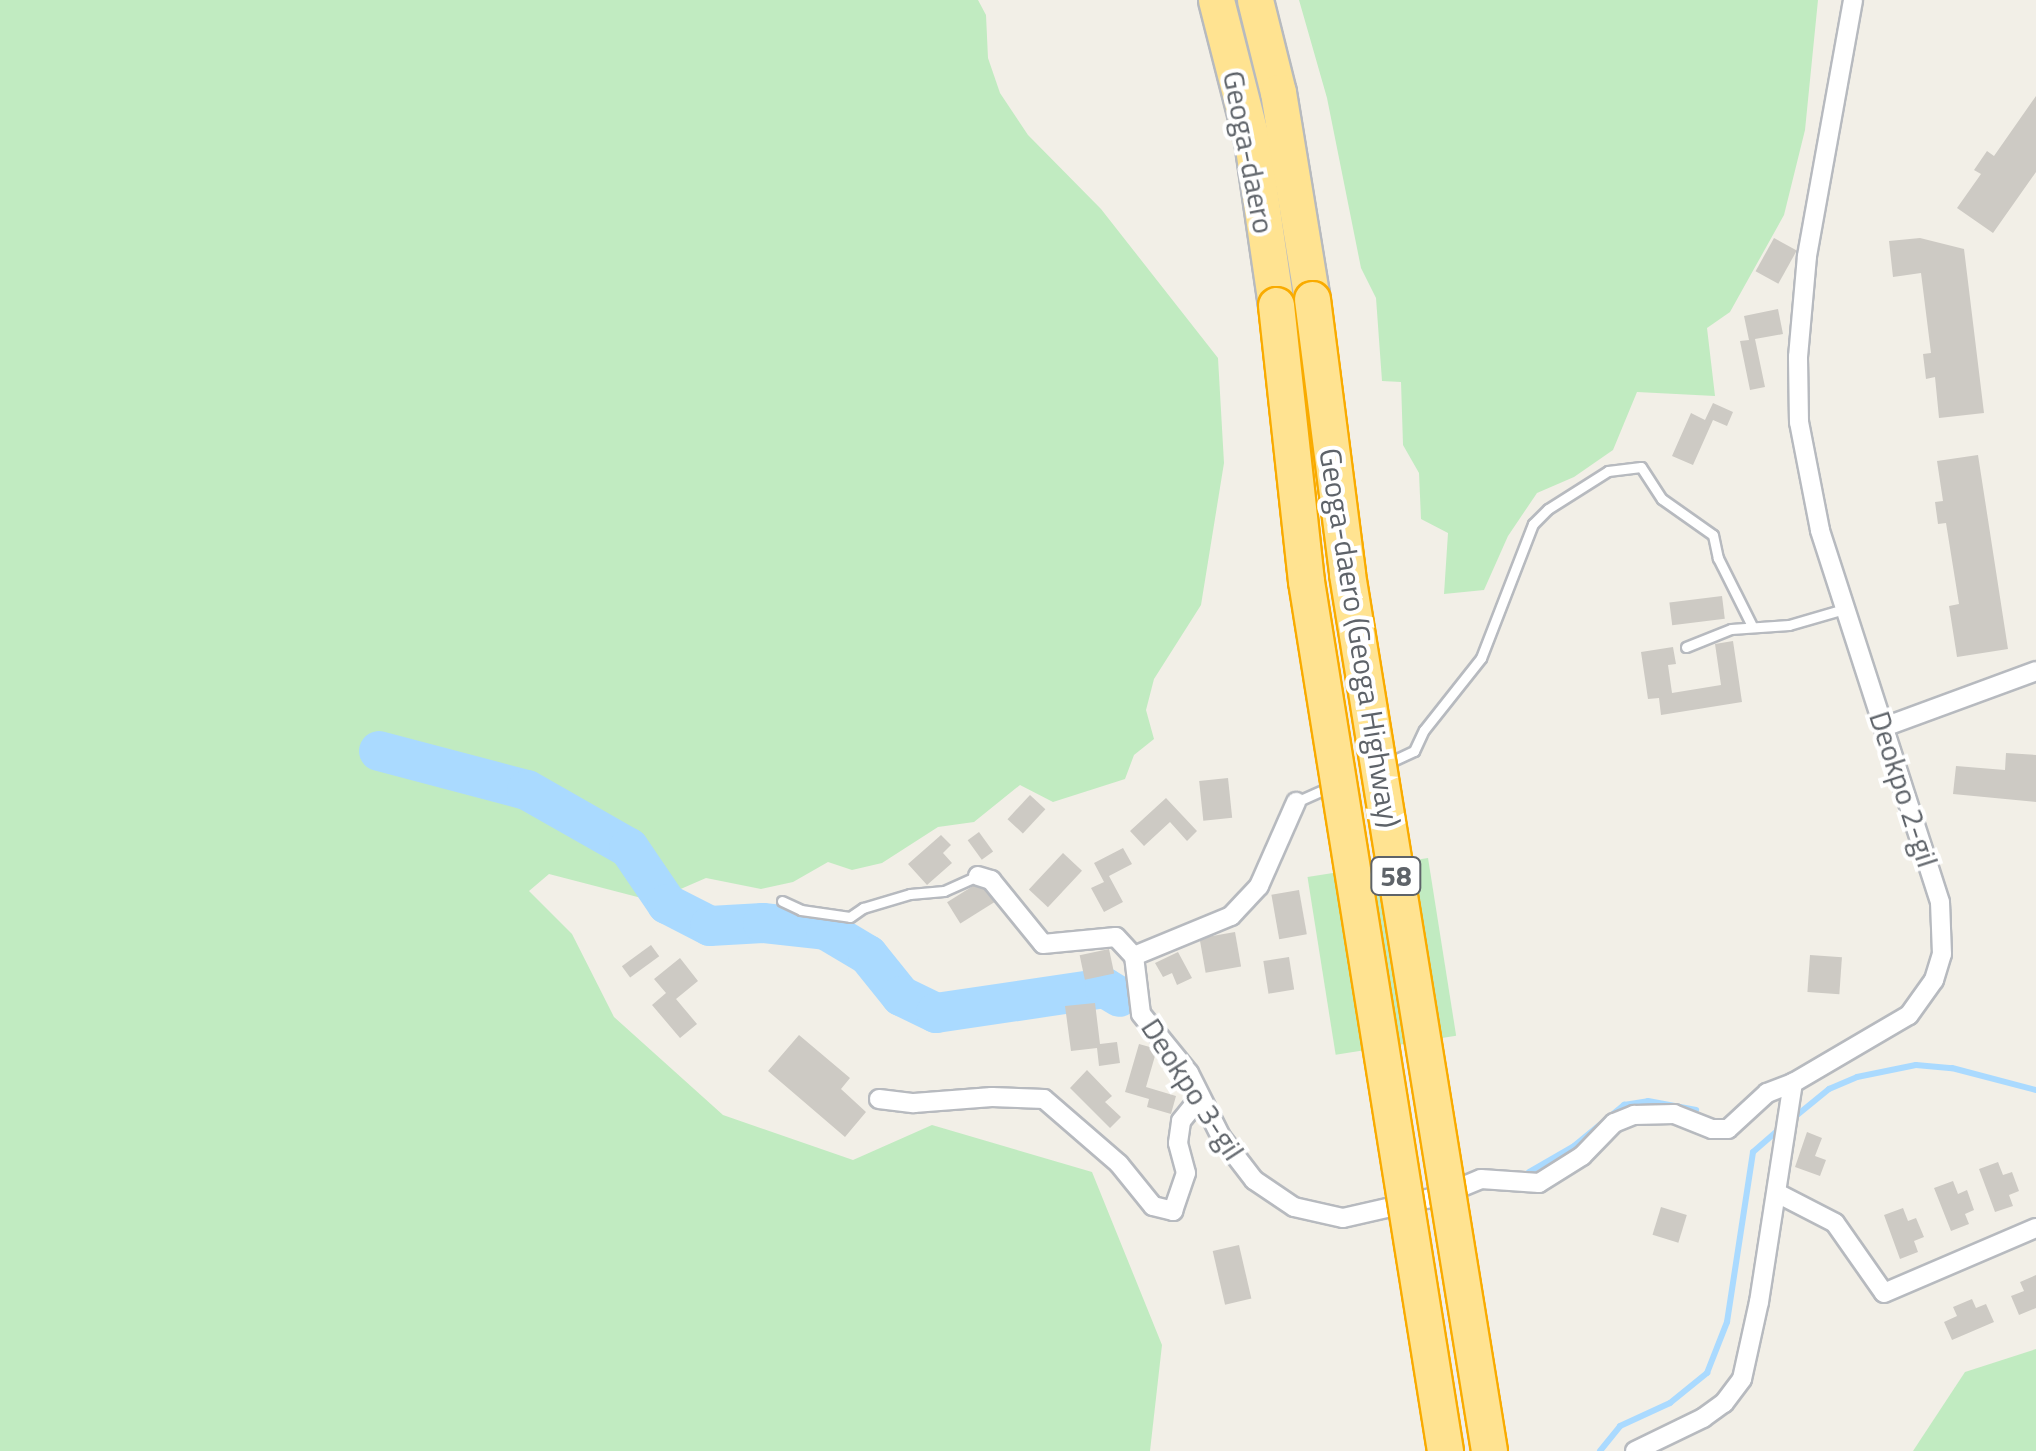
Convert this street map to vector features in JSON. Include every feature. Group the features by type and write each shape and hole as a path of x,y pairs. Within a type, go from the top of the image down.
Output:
{"highway":[{"name":"Geoga-daero","path":"1216,0 1252,141 1276,305"},
{"name":"Geoga-daero","path":"1254,0 1278,92 1312,299"},
{"name":"Geoga-daero (Geoga Highway)","path":"1312,299 1347,574 1489,1451"},
{"name":"Geoga-daero (Geoga Highway)","path":"1276,305 1306,580 1445,1451"}],"street":[{"name":"Deokpo 2-gil","path":"1793,1083 1909,1015 1934,980 1942,954 1940,902 1844,609 1807,476 1798,357 1808,256 1854,0"},
{"path":"1884,726 2036,672"},
{"path":"978,876 991,880 1043,944 1116,937 1134,956 1231,916 1259,886 1296,802"},
{"name":"Deokpo 3-gil","path":"1134,956 1141,1014 1190,1073 1221,1137 1254,1180 1294,1207 1343,1218 1440,1196 1481,1179 1539,1182 1582,1156 1614,1123 1634,1115 1674,1114 1712,1129 1728,1129 1768,1094 1793,1083"},
{"path":"1634,1451 1703,1418 1724,1403 1742,1380 1793,1083"},
{"path":"879,1099 914,1103 992,1096 1044,1099 1119,1164 1154,1206 1173,1211 1186,1173 1178,1143 1181,1121 1200,1099"},
{"path":"1776,1193 1835,1223 1884,1293 2036,1228"}],"lane":[{"path":"1364,773 1414,751 1424,730 1481,658 1533,524 1548,509 1608,471 1641,467 1662,499 1713,535 1718,558 1752,626"},
{"path":"1686,647 1752,626 1789,625 1844,609"},
{"path":"1296,802 1347,780"},
{"path":"782,901 801,910 850,918 863,908 910,894 944,891 978,876"}],"green space":[{"path":"0,0 978,0 986,15 988,58 1000,93 1028,135 1101,209 1218,358 1224,463 1201,605 1154,679 1146,710 1154,739 1134,755 1125,779 1053,802 1020,785 974,822 938,827 882,863 852,870 828,862 793,882 761,889 706,878 653,901 549,874 529,891 572,934 614,1017 723,1115 853,1160 932,1125 1092,1172 1162,1345 1150,1451 0,1451"},
{"path":"1299,0 1818,0 1805,130 1784,215 1730,312 1707,328 1715,396 1637,392 1613,450 1574,477 1537,493 1508,536 1484,590 1444,594 1448,533 1421,519 1419,473 1403,445 1401,382 1382,381 1376,298 1361,268 1327,98"},
{"path":"1428,858 1456,1036 1336,1055 1308,877"},
{"path":"2036,1349 2036,1451 1913,1451 1965,1372"}],"building":[{"path":"2036,96 2036,172 1993,233 1957,208 1981,174 1974,170 1987,151 1994,156"},
{"path":"1774,238 1797,251 1778,284 1756,271"},
{"path":"1920,238 1964,249 1984,413 1939,418 1935,377 1926,379 1923,354 1931,353 1921,273 1893,277 1889,241"},
{"path":"1778,309 1783,334 1755,339 1765,387 1750,390 1740,341 1749,340 1744,316"},
{"path":"1713,403 1733,412 1727,426 1713,420 1693,465 1672,456 1691,413 1705,420"},
{"path":"1978,455 2008,649 1957,657 1949,606 1959,604 1946,523 1938,524 1935,502 1943,501 1937,461"},
{"path":"1722,596 1725,619 1672,625 1669,602"},
{"path":"1733,641 1742,702 1661,715 1659,698 1648,699 1641,652 1673,647 1676,664 1668,665 1672,693 1721,685 1715,644"},
{"path":"2006,753 2036,755 2036,802 1953,794 1956,766 2005,770"},
{"path":"1228,778 1232,818 1203,821 1199,781"},
{"path":"1030,795 1045,809 1023,833 1007,819"},
{"path":"1166,798 1197,831 1187,841 1170,822 1144,846 1130,831"},
{"path":"979,832 993,851 982,860 968,840"},
{"path":"941,835 951,845 943,853 952,863 927,885 908,864"},
{"path":"1123,848 1132,864 1109,876 1123,902 1104,912 1091,888 1104,882 1094,863"},
{"path":"1063,853 1082,871 1048,907 1029,890"},
{"path":"981,881 994,902 960,923 947,902"},
{"path":"1299,890 1307,934 1279,939 1271,895"},
{"path":"1235,932 1241,966 1206,973 1200,938"},
{"path":"651,945 659,956 630,977 622,966"},
{"path":"1109,949 1114,973 1085,980 1080,955"},
{"path":"1178,952 1192,978 1177,985 1172,973 1163,977 1155,963"},
{"path":"1810,955 1842,957 1839,994 1807,992"},
{"path":"1289,957 1294,990 1268,994 1263,961"},
{"path":"680,958 698,981 676,999 697,1024 680,1038 652,1005 666,993 654,979"},
{"path":"1095,1003 1100,1044 1117,1042 1120,1063 1099,1066 1097,1048 1071,1051 1065,1006"},
{"path":"799,1035 850,1078 841,1089 866,1112 845,1137 768,1071"},
{"path":"1139,1044 1157,1049 1146,1087 1176,1096 1171,1114 1147,1107 1149,1099 1125,1092"},
{"path":"1087,1070 1112,1096 1105,1102 1121,1117 1110,1128 1070,1088"},
{"path":"1807,1132 1822,1138 1815,1156 1826,1160 1820,1176 1795,1167"},
{"path":"1998,1162 2003,1175 2012,1172 2019,1191 2009,1195 2013,1206 1995,1212 1979,1169"},
{"path":"1953,1181 1958,1194 1967,1190 1974,1210 1965,1214 1969,1224 1951,1231 1934,1188"},
{"path":"1661,1207 1687,1215 1678,1243 1653,1235"},
{"path":"1903,1208 1908,1221 1916,1218 1924,1237 1914,1241 1918,1252 1900,1259 1884,1215"},
{"path":"1239,1245 1251,1299 1225,1305 1213,1251"},
{"path":"2036,1275 2036,1308 2019,1315 2011,1296 2024,1291 2020,1282"},
{"path":"1972,1299 1976,1308 1986,1304 1994,1322 1952,1340 1944,1322 1957,1316 1953,1307"}],"waterway":[{"path":"379,751 527,790 629,848 667,904 710,926 763,923 826,930 868,955 901,996 936,1013 1105,988 1120,997"},
{"path":"1791,1120 1829,1089 1857,1077 1916,1065 1952,1068 2036,1090"},
{"path":"1529,1172 1574,1146 1624,1105 1648,1101 1696,1110"},
{"path":"1600,1451 1620,1426 1670,1403 1707,1373 1727,1322 1753,1152 1781,1128"}]}
